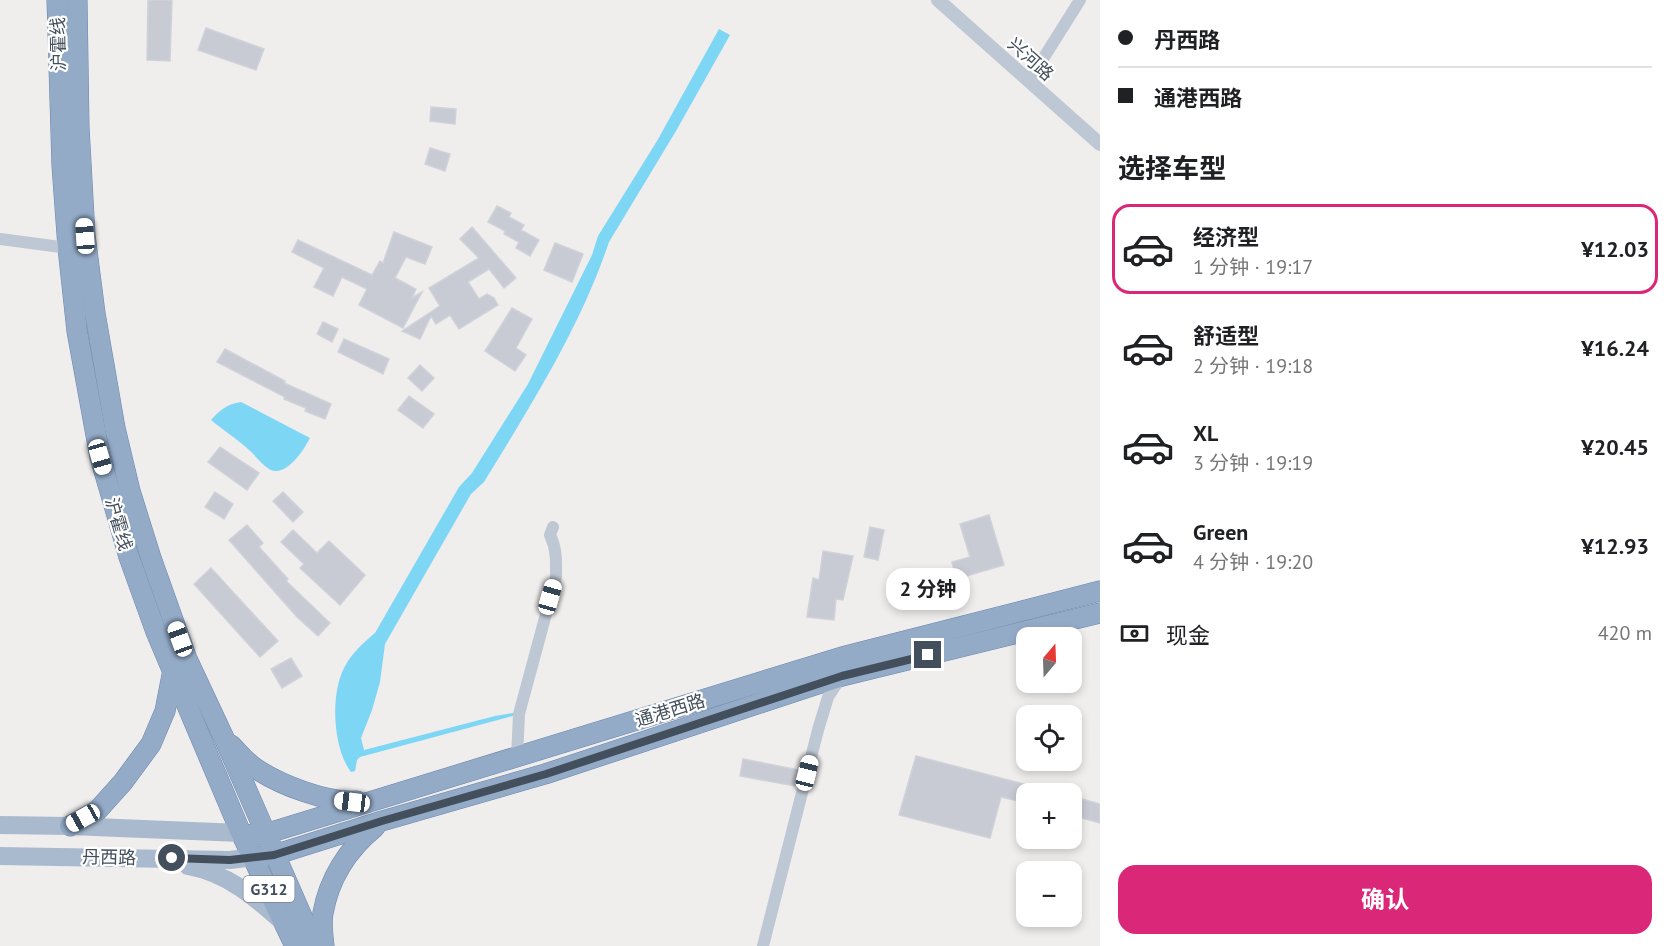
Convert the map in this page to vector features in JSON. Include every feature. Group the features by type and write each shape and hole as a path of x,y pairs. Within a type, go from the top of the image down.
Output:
{"highway":[{"name":"沪霍线","path":"57,0 62,166 68,248 77,331 100,457 129,557 156,632 242,833 295,946"},
{"name":"沪霍线","path":"77,0 79,127 85,236 95,313 115,428 130,491 187,658 315,946"},
{"name":"通港西路","path":"242,833 265,834 842,657 1100,591"},
{"name":"通港西路","path":"254,857 274,855 546,774 842,676 1100,613"},
{"path":"70,826 97,810 123,782 151,744 165,711 173,670"},
{"path":"224,738 253,767 287,785 335,800 352,802 378,800"},
{"path":"324,946 323,915 336,875 359,840 382,821"}],"main road":[{"name":"丹西路","path":"0,825 242,833"},
{"name":"丹西路","path":"0,856 230,860 254,857"},
{"path":"133,857 203,869 239,885 286,925"}],"street":[{"name":"兴河路","path":"938,0 1100,144"},
{"path":"1029,81 1080,0"},
{"path":"0,238 68,248"},
{"path":"517,758 519,714 556,577 554,543 550,536 554,527"},
{"path":"763,946 818,730 828,697 842,676"}],"water":[{"path":"719,29 730,35 676,131 609,242 584,305 553,365 484,482 471,494 385,644 380,682 361,738 364,750 495,716 513,713 513,716 360,757 357,760 355,771 351,772 340,750 336,722 337,692 344,668 350,658 375,633 459,487 472,473 528,384 592,255 598,236 657,141"},
{"path":"241,402 310,438 299,456 287,467 275,471 269,469 244,445 211,420 224,408"}],"building":[{"path":"148,0 172,0 170,61 147,60"},
{"path":"206,28 264,49 256,70 198,50"},
{"path":"431,107 456,109 455,124 430,121"},
{"path":"430,148 450,154 445,171 425,164"},
{"path":"497,206 511,213 509,217 524,225 521,230 539,240 530,256 516,248 519,242 488,222"},
{"path":"472,227 516,278 504,288 489,269 468,282 479,299 487,294 494,298 498,305 459,329 450,315 436,324 431,316 420,339 402,331 440,306 429,288 479,258 460,239"},
{"path":"394,232 432,247 425,264 406,257 395,278 416,289 412,298 422,292 403,328 359,305 367,289 342,277 333,296 314,287 324,268 292,252 298,240 372,275 380,261 383,263"},
{"path":"555,243 583,254 572,282 544,270"},
{"path":"512,308 532,319 516,348 526,355 515,371 485,351"},
{"path":"323,322 338,329 332,342 317,334"},
{"path":"344,339 389,359 383,374 338,352"},
{"path":"225,349 285,381 284,383 331,404 325,419 305,411 306,408 284,399 285,397 217,362"},
{"path":"420,365 434,378 422,391 408,378"},
{"path":"409,396 434,414 423,428 398,410"},
{"path":"220,447 259,473 247,490 208,462"},
{"path":"215,492 233,504 224,519 205,507"},
{"path":"283,492 303,512 293,522 273,501"},
{"path":"989,515 1004,565 956,579 952,562 970,557 960,524"},
{"path":"247,525 263,543 259,547 288,579 286,581 330,623 318,636 297,617 229,540"},
{"path":"870,527 884,530 878,560 864,557"},
{"path":"293,530 317,553 329,541 365,575 340,605 300,568 304,564 281,542"},
{"path":"823,551 853,556 843,600 836,599 834,620 807,617 813,578 819,580"},
{"path":"211,568 278,641 260,657 194,584"},
{"path":"291,658 302,676 282,688 271,669"},
{"path":"916,756 1020,783 1016,783 1016,801 1001,797 990,838 899,815"},
{"path":"743,759 799,770 795,786 740,776"},
{"path":"1082,799 1100,804 1100,823 1082,818"}],"route":[{"path":"172,858 230,860 274,855 546,774 842,676 928,655"}]}
